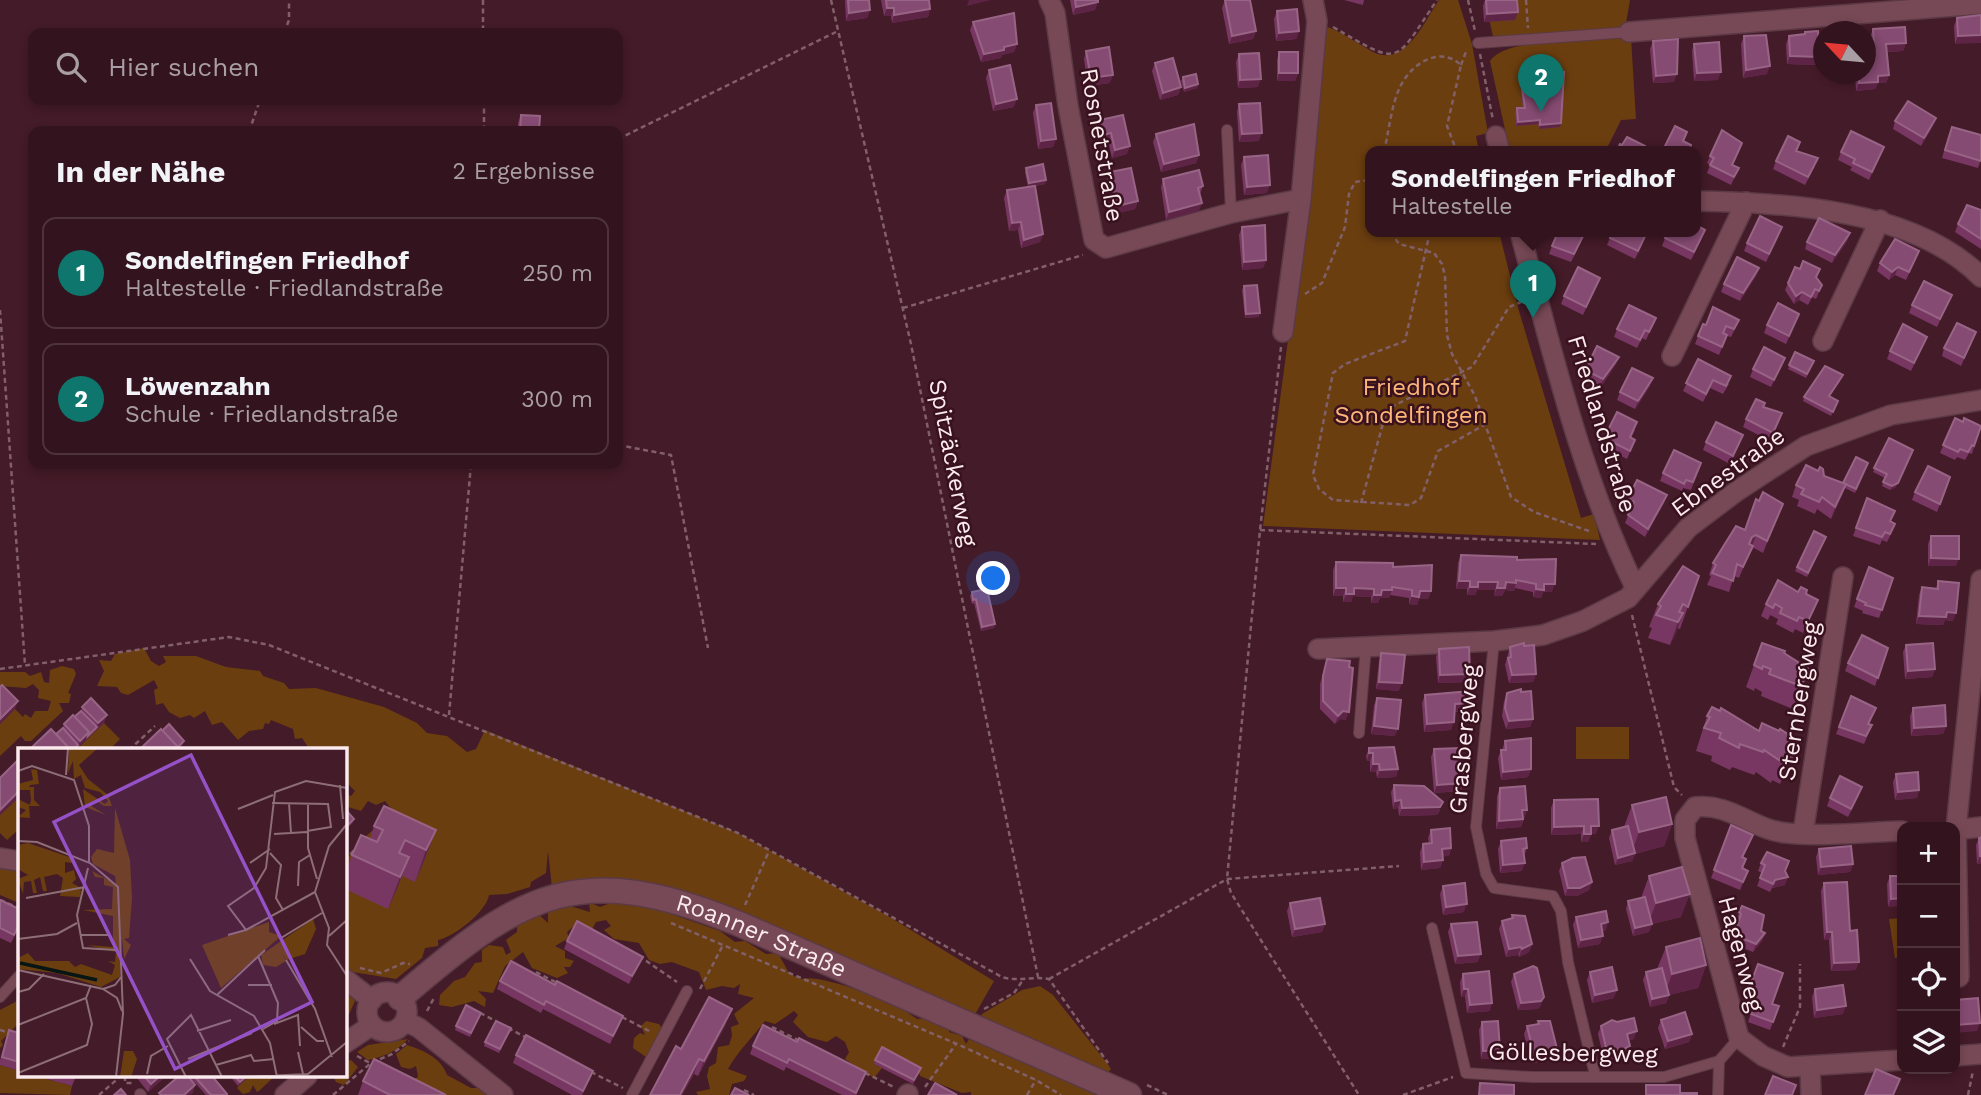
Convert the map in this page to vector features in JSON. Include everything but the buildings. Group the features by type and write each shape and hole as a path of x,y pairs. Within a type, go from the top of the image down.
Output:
{"street":[{"name":"Rosnetstraße","path":"1049,0 1055,13 1068,106 1094,240 1107,248 1231,213 1301,199"},
{"path":"1283,332 1301,199 1317,21 1312,0"},
{"path":"1629,32 1862,6 1981,4"},
{"path":"1701,201 1746,202 1880,220 1961,256 1981,277"},
{"path":"1672,356 1746,202"},
{"path":"1823,341 1880,220"},
{"name":"Friedlandstraße","path":"1521,237 1631,593"},
{"name":"Ebnestraße","path":"1318,649 1494,641 1543,635 1583,621 1631,593 1688,528 1737,491 1806,446 1891,415 1981,400"},
{"name":"Sternbergweg","path":"1803,833 1843,576"},
{"path":"1957,822 1981,579"},
{"path":"1695,807 1714,805 1762,827 1786,833 1897,831"},
{"name":"Hagenweg","path":"1695,807 1685,820 1685,838 1739,1038 1776,1063 1810,1067 1897,1060"},
{"path":"1960,830 1981,827"},
{"path":"0,858 18,861"},
{"path":"1957,885 1958,948"},
{"name":"Roanner Straße","path":"402,1009 496,921 532,904 575,892 640,893 687,904 737,923 963,1035 1129,1095"},
{"path":"346,980 372,1000"},
{"path":"402,1009 389,1032 372,1025 367,1011 372,1000 387,992 419,1028 503,1095"},
{"path":"347,1046 372,1025"},
{"path":"1960,1056 1980,1054"},
{"path":"1810,1067 1811,1095"},
{"path":"285,1095 305,1078"}],"lane":[{"path":"1478,43 1629,32"},
{"path":"1227,130 1231,213"},
{"name":"Grasbergweg","path":"1494,641 1476,827 1486,874 1493,888 1553,896 1561,911 1568,962 1595,1075"},
{"path":"1359,733 1366,646"},
{"name":"Göllesbergweg","path":"1432,928 1466,1073 1532,1077 1664,1077 1719,1061"},
{"path":"0,998 18,977"},
{"path":"633,1094 687,991"},
{"path":"1718,1095 1719,1061 1739,1038"}],"path":[{"path":"286,28 289,20 289,0"},
{"path":"483,0 483,28"},
{"name":"Spitzäckerweg","path":"831,0 836,32 902,308 1038,977"},
{"path":"1317,21 1376,52 1390,56 1405,48 1437,0"},
{"path":"1468,0 1498,144"},
{"path":"1526,0 1529,38"},
{"path":"623,137 836,32"},
{"path":"1385,146 1400,86 1427,58 1435,55 1461,65 1447,126 1455,146"},
{"path":"250,126 258,105"},
{"path":"484,105 484,126"},
{"path":"1288,296 1306,294 1322,283 1345,227 1349,194 1355,182 1365,181"},
{"path":"1394,237 1399,244 1410,250 1434,253 1442,264 1445,276 1447,334 1452,354 1486,424 1511,497 1534,512 1613,541"},
{"path":"1428,237 1405,341 1338,368 1330,385 1313,475 1315,482 1333,500 1403,506 1417,502 1438,451 1486,424"},
{"path":"902,308 1107,248"},
{"path":"1361,503 1387,410 1464,374 1472,367 1509,307 1538,296"},
{"path":"0,310 25,665"},
{"path":"1283,332 1260,530 1227,879 1231,894 1359,1095"},
{"path":"623,445 671,455 708,648"},
{"path":"449,715 471,469"},
{"path":"1260,530 1613,541"},
{"path":"1631,593 1674,787 1695,807"},
{"path":"0,669 229,637 270,646 449,715 738,833 1002,977 1023,980 1038,977 1049,979 1227,879 1399,866"},
{"path":"132,748 155,726"},
{"path":"346,860 358,845"},
{"path":"737,923 769,851"},
{"path":"0,900 18,908"},
{"path":"666,921 963,1035 1061,1095"},
{"path":"639,956 660,968 687,991 697,995 723,944"},
{"path":"1776,1063 1800,1007 1800,964"},
{"path":"536,972 559,984"},
{"path":"1049,979 1112,1070"},
{"path":"858,1070 911,1095 983,1010 1014,992 1023,980"},
{"path":"471,1008 529,1039"},
{"path":"616,1014 662,1038"},
{"path":"772,1027 809,1045"},
{"path":"0,1030 18,1036"},
{"path":"347,1046 380,1068"},
{"path":"1968,1095 1969,1082 1980,1054"},
{"path":"587,1069 633,1094"},
{"name":"Göllesbergweg","path":"1403,1095 1466,1073"},
{"path":"99,1095 119,1078"},
{"path":"1027,1095 1036,1080"},
{"path":"744,1090 754,1095"}],"green space":[{"name":"Friedhof Sondelfingen","path":"1439,0 1458,0 1472,44 1488,133 1476,136 1478,146 1365,146 1365,237 1500,237 1519,311 1581,518 1594,514 1600,540 1263,526 1307,199 1325,26 1373,52 1384,55 1395,54 1404,48 1420,30"},
{"path":"1485,0 1630,0 1625,29 1494,41"},
{"path":"1631,38 1636,119 1621,120 1608,146 1509,146 1490,61 1499,53 1515,47 1577,40"},
{"path":"144,648 151,661 159,666 166,662 163,656 196,656 226,667 260,671 263,676 284,683 289,689 316,688 384,707 417,723 427,733 447,736 467,752 476,749 485,730 738,833 888,916 994,981 969,1025 707,911 553,897 548,851 546,873 531,882 530,887 507,894 489,895 482,908 469,922 438,940 438,946 425,948 422,958 396,979 346,971 346,860 365,837 394,812 385,801 376,805 368,801 361,811 346,806 346,794 351,796 355,791 346,782 346,748 309,748 302,738 295,739 293,729 271,720 269,724 265,723 263,729 249,731 238,740 222,722 212,725 205,711 194,718 190,715 180,718 169,712 163,703 156,705 154,690 158,688 154,680 128,695 121,693 117,687 97,686 104,671 99,660 111,661 115,654"},
{"path":"62,666 74,669 76,674 68,693 71,694 69,703 59,703 63,711 31,741 25,741 21,736 0,756 0,724 15,709 23,717 25,714 31,718 35,711 48,711 51,701 38,698 39,690 33,684 26,688 0,686 0,672 25,672 30,676 41,672 44,682 49,683 50,670"},
{"path":"104,723 120,739 111,748 78,748"},
{"path":"1576,727 1629,727 1629,759 1576,759"},
{"path":"18,798 18,830 7,840 0,833 0,815"},
{"path":"18,865 18,903 0,895 0,868"},
{"path":"616,901 622,905 668,902 671,914 720,931 735,942 745,941 766,954 778,953 789,973 800,979 825,980 860,991 894,1005 917,1019 928,1018 949,1028 949,1032 962,1036 966,1044 969,1039 1097,1095 971,1095 971,1092 962,1093 920,1076 919,1072 874,1064 882,1068 874,1078 845,1059 849,1052 845,1042 836,1036 827,1042 808,1037 793,1022 798,1015 794,1011 775,1024 765,1021 741,1050 728,1069 747,1076 744,1081 732,1084 729,1095 698,1095 696,1092 710,1089 707,1076 709,1067 716,1063 718,1047 729,1045 731,1027 739,1024 734,1014 754,998 738,994 740,984 734,988 722,986 706,990 699,972 672,962 660,964 649,960 639,943 614,939 604,930 611,926 606,920 596,922 591,931 574,926 567,932 569,938 555,946 565,951 565,958 574,961 570,967 564,967 568,973 557,978 532,968 523,952 505,966 493,993 478,991 486,999 485,1007 474,1001 452,1007 439,1005 440,995 454,981 465,977 475,963 482,962 482,950 489,945 503,947 506,955 511,952 506,940 517,932 517,925 537,913 548,923 548,912 558,907 569,906 590,912 589,902 600,907"},
{"path":"1897,918 1897,958 1895,958 1889,919"},
{"path":"1040,986 1053,995 1107,1063 1111,1069 1107,1074 980,1020 982,1014 1022,990"},
{"path":"346,991 355,1001 346,1021"},
{"path":"18,1001 18,1024 1,1041 3,1045 0,1048 0,1010"},
{"path":"646,1021 659,1024 663,1030 657,1036 660,1041 653,1055 646,1057 633,1048 634,1038 640,1033 645,1035 641,1026"},
{"path":"408,1039 394,1050 374,1059 368,1060 357,1052 368,1045"},
{"path":"407,1045 436,1059 447,1075 471,1088 485,1088 490,1095 428,1095 407,1082 418,1077 416,1066 410,1069 401,1067 396,1054"},
{"path":"351,1060 358,1067 344,1085 336,1082 334,1078 346,1078 346,1061"},
{"path":"0,1065 18,1071 18,1078 43,1078 72,1086 70,1095 0,1093"},
{"path":"246,1078 273,1078 257,1092 253,1085 250,1092 243,1094 237,1088"}],"place":[{"name":"Löwenzahn","path":"1541,112"},
{"name":"Sondelfingen Friedhof","path":"1533,318"}]}
